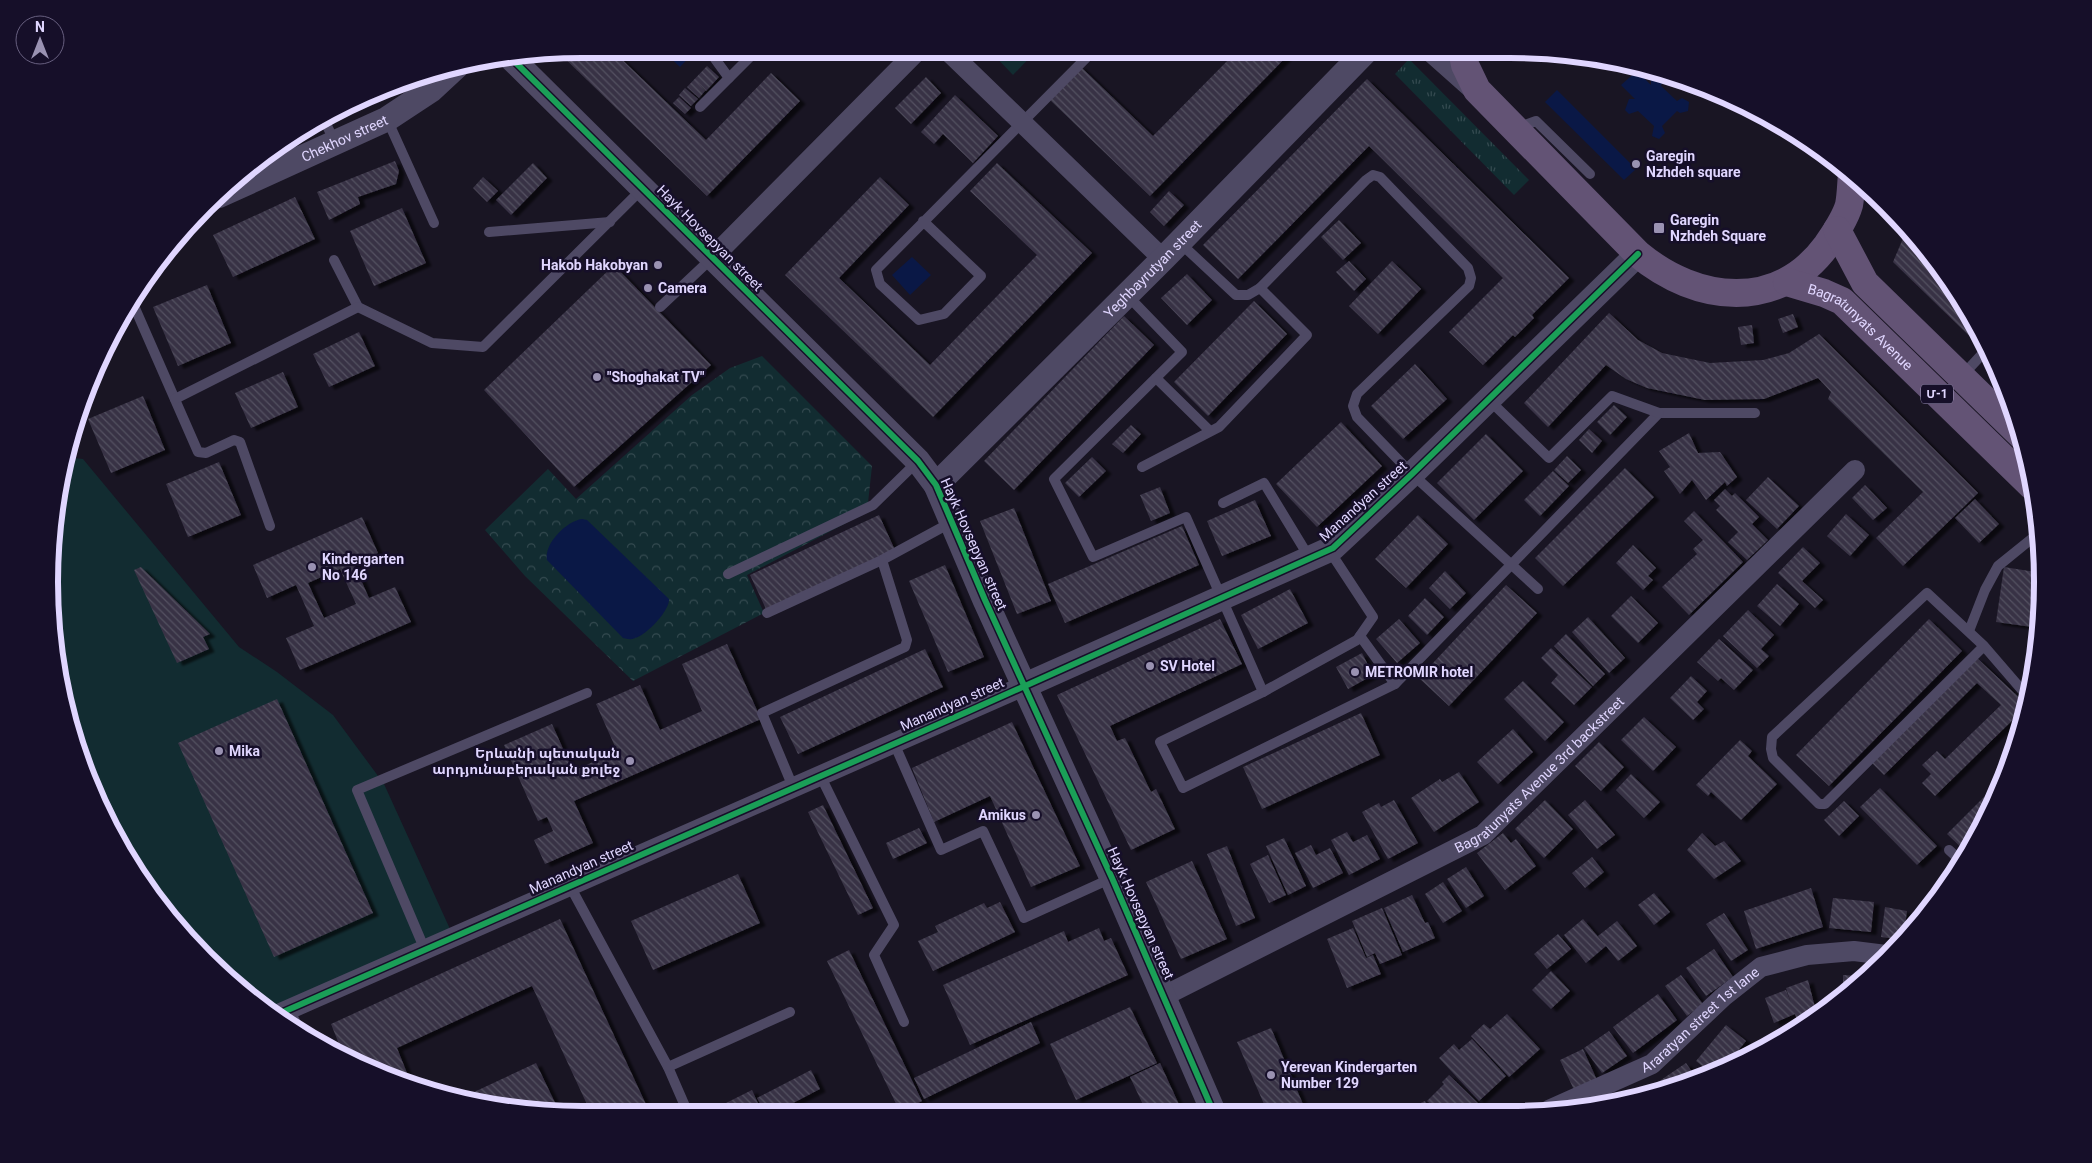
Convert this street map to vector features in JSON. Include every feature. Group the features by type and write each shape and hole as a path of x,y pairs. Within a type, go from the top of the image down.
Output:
{"main road":[{"path":"1464,57 1477,90 1638,254 1667,276 1695,287 1736,294 1768,289 1787,282 1820,254 1838,230 1854,186"},
{"name":"Մ-1","path":"1838,230 1865,283 2011,425"},
{"name":"Bagratunyats Avenue","path":"1787,282 1824,293 1842,302 2024,478"}],"street":[{"path":"712,258 911,57"},
{"path":"954,57 1022,122 1171,250"},
{"name":"Yeghbayrutyan street","path":"936,486 1360,57"},
{"path":"1440,57 1477,90"},
{"name":"Hayk Hovsepyan street","path":"515,62 918,461 936,486 985,600 1026,685 1112,878 1211,1106"},
{"name":"Chekhov street","path":"246,180 329,132 387,119 431,90 447,75"},
{"name":"Chekhov street","path":"264,165 329,132 382,112 423,82"},
{"name":"Manandyan street","path":"283,1012 1319,554 1412,474 1638,254"},
{"name":"Bagratunyats Avenue 3rd backstreet","path":"1164,996 1483,835 1855,470"},
{"name":"Araratyan street 1st lane","path":"1567,1102 1652,1064 1723,997 1761,967 1807,955 1854,950 1879,954"}],"lane":[{"path":"714,57 729,78"},
{"path":"700,107 750,57"},
{"path":"923,222 981,276 944,314 919,320 880,284 876,270 923,222 1022,122 1087,57"},
{"path":"387,119 434,223"},
{"path":"1516,128 1536,121 1590,174"},
{"path":"1171,250 1236,294 1248,295 1260,288 1366,180 1373,175 1380,177 1468,268 1471,278 1468,286 1357,394 1353,406 1357,417 1412,474 1538,590"},
{"path":"334,260 358,307 432,343 483,347 643,189"},
{"path":"489,232 610,222"},
{"path":"660,306 712,258"},
{"path":"1142,467 1219,426 1307,336 1260,288"},
{"path":"1126,294 1182,352 1054,478 1093,557 1186,517 1220,598 1263,692"},
{"path":"175,399 358,307"},
{"path":"135,308 198,452 206,453 234,440 240,442 270,526"},
{"path":"1962,377 1982,355"},
{"path":"1156,378 1210,431"},
{"path":"1489,400 1549,458 1612,396 1659,413 1755,413"},
{"path":"1223,504 1264,483 1372,618 1357,640 1263,692 1160,742 1183,788 1395,684 1659,413"},
{"path":"728,574 874,505 918,461"},
{"path":"767,613 882,560 953,522"},
{"path":"1968,631 1985,590 1998,566 2032,538"},
{"path":"793,787 762,713 901,651 905,647 907,640 882,560"},
{"path":"1984,646 1825,804 1819,804 1773,758 1770,749 1772,737 1927,593 1984,646 2023,691"},
{"path":"1360,636 1395,684"},
{"path":"426,950 357,790 587,693"},
{"path":"894,743 941,850 983,831 1024,918 1112,878"},
{"path":"820,775 894,925 874,955 904,1022"},
{"path":"1949,850 1956,857"},
{"path":"570,886 668,1067 685,1106"},
{"path":"668,1067 790,1012"}],"green space":[{"path":"996,57 1030,57 1013,75"},
{"path":"1409,59 1529,180 1514,195 1395,74"},
{"path":"762,356 872,466 867,512 747,575 764,613 633,681 525,576 485,530 548,469 576,499 692,395 730,368"},
{"name":"Mika","path":"72,458 83,459 239,647 277,672 333,715 384,784 450,929 276,1007 236,975 211,952 166,900 128,844 97,782 75,717 68,684 62,650 58,582 62,513"}],"water":[{"path":"669,57 689,57 680,67"},
{"path":"1635,73 1640,74 1651,85 1651,77 1663,80 1661,86 1677,101 1682,98 1689,102 1688,111 1680,113 1677,111 1662,126 1665,133 1659,139 1652,136 1654,126 1638,111 1629,114 1625,110 1629,99 1635,99 1621,85"},
{"path":"1557,90 1636,169 1624,180 1545,102"},
{"path":"912,257 931,275 910,295 892,275"},
{"path":"582,519 587,520 669,599 662,615 640,636 632,639 623,638 547,560 549,547 558,534 570,524"}],"building":[{"path":"619,57 706,140 771,73 800,101 707,196 564,58"},
{"path":"1231,57 1286,57 1150,196 1049,99 1080,66 1153,136"},
{"path":"707,66 719,77 706,91 698,83 705,91 699,98 687,87"},
{"path":"926,77 941,93 911,124 895,108"},
{"path":"1367,79 1569,278 1532,315 1534,318 1515,337 1513,335 1483,365 1449,332 1503,278 1369,146 1238,279 1203,245"},
{"path":"685,88 698,99 691,106 679,95"},
{"path":"955,95 998,136 973,163 943,134 934,144 921,132"},
{"path":"679,97 691,108 685,114 673,103"},
{"path":"395,161 399,171 396,184 358,197 360,204 329,220 317,192"},
{"path":"533,163 547,178 511,215 496,200"},
{"path":"997,163 1092,253 933,417 785,275 880,177 909,205 839,278 930,365 1037,255 970,191"},
{"path":"483,177 498,191 487,202 473,188"},
{"path":"1169,191 1184,205 1164,226 1150,212"},
{"path":"295,197 315,239 233,277 213,235"},
{"path":"402,208 426,263 374,286 350,231"},
{"path":"1339,220 1361,243 1343,260 1321,237"},
{"path":"1904,236 1946,290 1976,343 1893,262"},
{"path":"1349,261 1366,279 1354,291 1336,272"},
{"path":"1392,261 1421,289 1378,334 1349,306"},
{"name":"\"Shoghakat TV\"","path":"614,265 711,365 574,487 484,390"},
{"path":"1187,274 1212,300 1187,325 1161,298"},
{"path":"207,285 231,343 178,366 153,307"},
{"path":"1254,301 1287,334 1208,416 1174,382"},
{"path":"1609,313 1638,340 1662,353 1710,363 1763,360 1789,353 1819,334 1978,493 1903,566 1876,538 1923,492 1828,399 1831,392 1818,378 1764,399 1705,400 1647,388 1626,379 1606,365 1548,427 1524,403"},
{"path":"1793,314 1798,327 1783,333 1778,319"},
{"path":"1124,316 1154,345 1014,490 984,461"},
{"path":"1752,325 1754,343 1741,345 1738,327"},
{"path":"359,332 375,366 329,387 313,354"},
{"path":"1415,364 1447,399 1403,439 1371,406"},
{"path":"283,372 298,407 251,428 235,393"},
{"path":"143,396 165,450 111,473 88,419"},
{"path":"1614,405 1627,417 1610,435 1597,422"},
{"path":"1341,422 1382,466 1317,527 1276,484"},
{"path":"1131,425 1141,434 1123,453 1112,444"},
{"path":"1589,429 1602,441 1592,453 1579,440"},
{"path":"1689,433 1698,453 1720,452 1737,477 1727,486 1725,482 1706,500 1692,480 1680,494 1664,471 1670,467 1659,451"},
{"path":"1486,434 1523,471 1474,520 1437,483"},
{"path":"1567,456 1581,470 1568,483 1554,470"},
{"path":"1092,457 1106,471 1079,497 1065,483"},
{"path":"219,462 241,515 188,537 166,484"},
{"path":"1625,468 1654,497 1563,586 1535,558"},
{"path":"1553,471 1569,486 1540,516 1524,500"},
{"path":"1768,477 1799,506 1777,529 1746,500"},
{"path":"1865,485 1887,508 1873,520 1852,498"},
{"path":"1160,487 1170,513 1151,521 1140,495"},
{"path":"1725,489 1732,496 1735,493 1759,517 1752,524 1768,540 1747,560 1728,542 1738,532 1716,510 1720,506 1714,500"},
{"path":"1975,499 1999,524 1979,543 1955,518"},
{"path":"1255,500 1271,536 1222,556 1207,521"},
{"path":"1014,508 1051,601 1017,614 980,521"},
{"path":"1694,511 1743,562 1689,615 1662,587 1697,554 1693,549 1703,540 1684,521"},
{"path":"1846,514 1869,535 1850,556 1827,536"},
{"path":"879,515 895,550 766,609 750,575"},
{"path":"1418,515 1448,544 1406,588 1375,559"},
{"path":"362,517 378,553 354,564 369,598 395,587 411,622 300,670 286,638 314,626 296,585 267,598 253,565","holes":["340,569 356,604 324,618 308,583"]},
{"path":"1182,526 1199,565 1065,623 1048,584"},
{"path":"1633,545 1656,568 1648,576 1653,580 1643,590 1616,563"},
{"path":"1803,547 1820,563 1802,581 1823,600 1815,608 1778,573"},
{"path":"945,565 984,657 948,672 909,581"},
{"path":"141,567 210,634 203,637 209,649 177,663 134,570"},
{"path":"2004,567 2034,572 2032,627 1996,622"},
{"path":"1445,571 1466,593 1450,609 1429,588"},
{"path":"1777,584 1799,604 1780,626 1757,606"},
{"path":"1506,585 1537,613 1449,706 1419,678"},
{"path":"1290,589 1308,623 1258,649 1241,615"},
{"path":"1631,596 1658,623 1638,643 1611,616"},
{"path":"1425,598 1444,617 1427,635 1408,616"},
{"path":"1748,610 1774,635 1761,649 1769,656 1757,668 1723,636"},
{"path":"1588,617 1625,658 1609,673 1572,632"},
{"path":"1220,619 1242,664 1110,726 1117,741 1125,738 1151,792 1156,789 1175,829 1131,850 1057,695"},
{"path":"1399,619 1420,643 1397,663 1376,639"},
{"path":"1929,619 1962,651 1829,786 1796,755"},
{"path":"1566,634 1605,674 1593,686 1554,646"},
{"path":"1719,639 1753,670 1734,690 1721,678 1718,681 1697,662"},
{"name":"Երևանի պետական արդյունաբերական քոլեջ","path":"727,644 761,719 574,801 593,843 545,864 534,840 553,831 547,817 538,821 504,745 552,724 573,771 617,751 596,704 640,685 660,730 702,711 682,664"},
{"path":"1551,648 1592,687 1574,705 1551,683 1558,675 1541,658"},
{"path":"925,649 943,687 798,754 780,717"},
{"path":"1362,653 1373,675 1348,689 1336,667"},
{"path":"1977,658 2021,699 2017,715 1935,796 1922,783 1931,774 1922,765 1937,751 1945,759 2001,705 1977,683 1884,775 1872,763"},
{"path":"1691,676 1707,691 1697,702 1704,709 1693,720 1670,698"},
{"path":"1523,681 1564,722 1545,741 1504,699"},
{"path":"277,699 373,913 274,957 178,743"},
{"path":"1361,713 1380,755 1262,809 1243,767"},
{"path":"1644,717 1676,747 1653,771 1621,740"},
{"path":"1012,722 1080,866 1031,887 990,796 934,822 912,768"},
{"path":"1513,729 1533,752 1498,784 1477,762"},
{"path":"1740,740 1752,751 1748,756 1777,784 1741,820 1711,792 1708,796 1696,785"},
{"path":"1599,742 1624,767 1601,791 1575,766"},
{"path":"1459,772 1479,802 1434,832 1411,798 1440,779 1442,782"},
{"path":"1631,774 1660,802 1644,818 1616,790"},
{"path":"1880,788 1937,846 1917,865 1860,807"},
{"path":"1991,790 1962,848 1947,834"},
{"path":"1394,800 1418,843 1388,859 1362,812 1379,803 1381,807"},
{"path":"1545,800 1573,829 1544,858 1515,829"},
{"path":"1585,800 1615,835 1597,849 1568,815"},
{"path":"1844,801 1859,816 1839,836 1824,820"},
{"path":"823,805 873,908 858,915 808,812"},
{"path":"919,828 927,843 893,859 886,843"},
{"path":"1347,832 1353,842 1367,835 1380,859 1349,875 1331,840"},
{"path":"1503,833 1511,843 1516,839 1536,866 1505,890 1477,853"},
{"path":"1702,833 1715,846 1724,841 1741,861 1714,879 1687,850"},
{"path":"1284,838 1306,886 1288,895 1266,846"},
{"path":"1311,845 1316,855 1330,848 1343,873 1313,888 1295,853"},
{"path":"1227,846 1255,918 1236,926 1207,854"},
{"path":"1268,855 1286,895 1269,903 1250,864"},
{"path":"1592,857 1604,872 1585,888 1572,873"},
{"path":"1192,861 1227,939 1181,959 1146,882"},
{"path":"1466,867 1484,896 1466,908 1447,879"},
{"path":"738,874 760,923 653,970 631,921"},
{"path":"1443,882 1462,911 1443,923 1425,894"},
{"path":"1811,888 1823,927 1756,949 1744,911"},
{"path":"1654,893 1670,912 1654,925 1638,905"},
{"path":"1412,895 1425,923 1428,922 1435,938 1403,952 1384,908"},
{"path":"1833,898 1874,902 1871,932 1829,928"},
{"path":"1000,902 1015,932 933,971 918,941 938,932 935,926 984,903 987,908"},
{"path":"1885,907 1907,911 1905,926 1893,939 1881,937"},
{"path":"1382,908 1402,955 1380,964 1375,953 1367,957 1352,921"},
{"path":"1724,913 1748,950 1731,961 1706,924"},
{"path":"560,919 647,1106 588,1106 532,986 397,1048 408,1076 381,1066 338,1045 331,1024"},
{"path":"1583,919 1606,946 1586,963 1564,935"},
{"path":"1617,921 1637,946 1618,961 1598,936"},
{"path":"1099,928 1104,941 1111,938 1128,975 970,1045 943,985 1064,931 1068,942"},
{"path":"1353,928 1366,958 1373,955 1381,974 1347,988 1327,939"},
{"path":"1558,934 1571,949 1547,969 1534,954"},
{"path":"1714,949 1733,977 1706,996 1686,968"},
{"path":"849,950 922,1101 912,1106 897,1106 827,961"},
{"path":"1551,971 1570,991 1551,1009 1532,990"},
{"path":"1681,975 1703,1004 1687,1016 1665,986"},
{"path":"1843,975 1855,976 1843,986"},
{"path":"1808,980 1815,1007 1797,1020 1795,1014 1774,1023 1765,998 1786,990 1791,1003 1786,988"},
{"path":"1658,994 1677,1020 1633,1053 1613,1027"},
{"path":"1130,1007 1157,1063 1076,1100 1050,1044"},
{"path":"1507,1014 1540,1049 1509,1077 1471,1036 1484,1024 1490,1029"},
{"path":"1031,1022 1040,1043 924,1099 914,1078"},
{"path":"1726,1025 1746,1041 1735,1054 1711,1066 1705,1068 1696,1061"},
{"name":"Yerevan Kindergarten Number 129","path":"1271,1028 1304,1106 1265,1106 1237,1042"},
{"path":"1609,1031 1627,1056 1602,1073 1584,1048"},
{"path":"1472,1039 1506,1076 1479,1101 1439,1058 1454,1044 1459,1050"},
{"path":"1583,1049 1597,1080 1574,1090 1560,1060"},
{"path":"536,1063 556,1105 513,1101 471,1093"},
{"path":"1160,1063 1180,1106 1144,1106 1130,1077"},
{"path":"1686,1063 1693,1073 1659,1084 1658,1082"},
{"path":"811,1070 820,1089 787,1106 762,1106 757,1098"},
{"path":"1449,1075 1480,1105 1433,1106 1427,1101 1444,1084 1442,1082"},
{"path":"752,1090 759,1106 720,1106"},
{"path":"1425,1101 1427,1106 1414,1106"}],"cycle path":[{"path":"515,62 918,461 936,485 985,600 1112,878 1211,1106"},
{"path":"283,1012 969,711 1333,548 1412,474 1638,254"}],"place":[{"name":"Garegin Nzhdeh square","path":"1636,164"},
{"name":"Garegin Nzhdeh Square","path":"1659,228"},
{"name":"Hakob Hakobyan","path":"658,265"},
{"name":"Camera","path":"648,288"},
{"name":"\"Shoghakat TV\"","path":"597,377"},
{"name":"Kindergarten No 146","path":"312,567"},
{"name":"SV Hotel","path":"1150,666"},
{"name":"METROMIR hotel","path":"1355,672"},
{"name":"Mika","path":"219,751"},
{"name":"Երևանի պետական արդյունաբերական քոլեջ","path":"630,761"},
{"name":"Amikus","path":"1036,815"},
{"name":"Yerevan Kindergarten Number 129","path":"1271,1075"}]}
